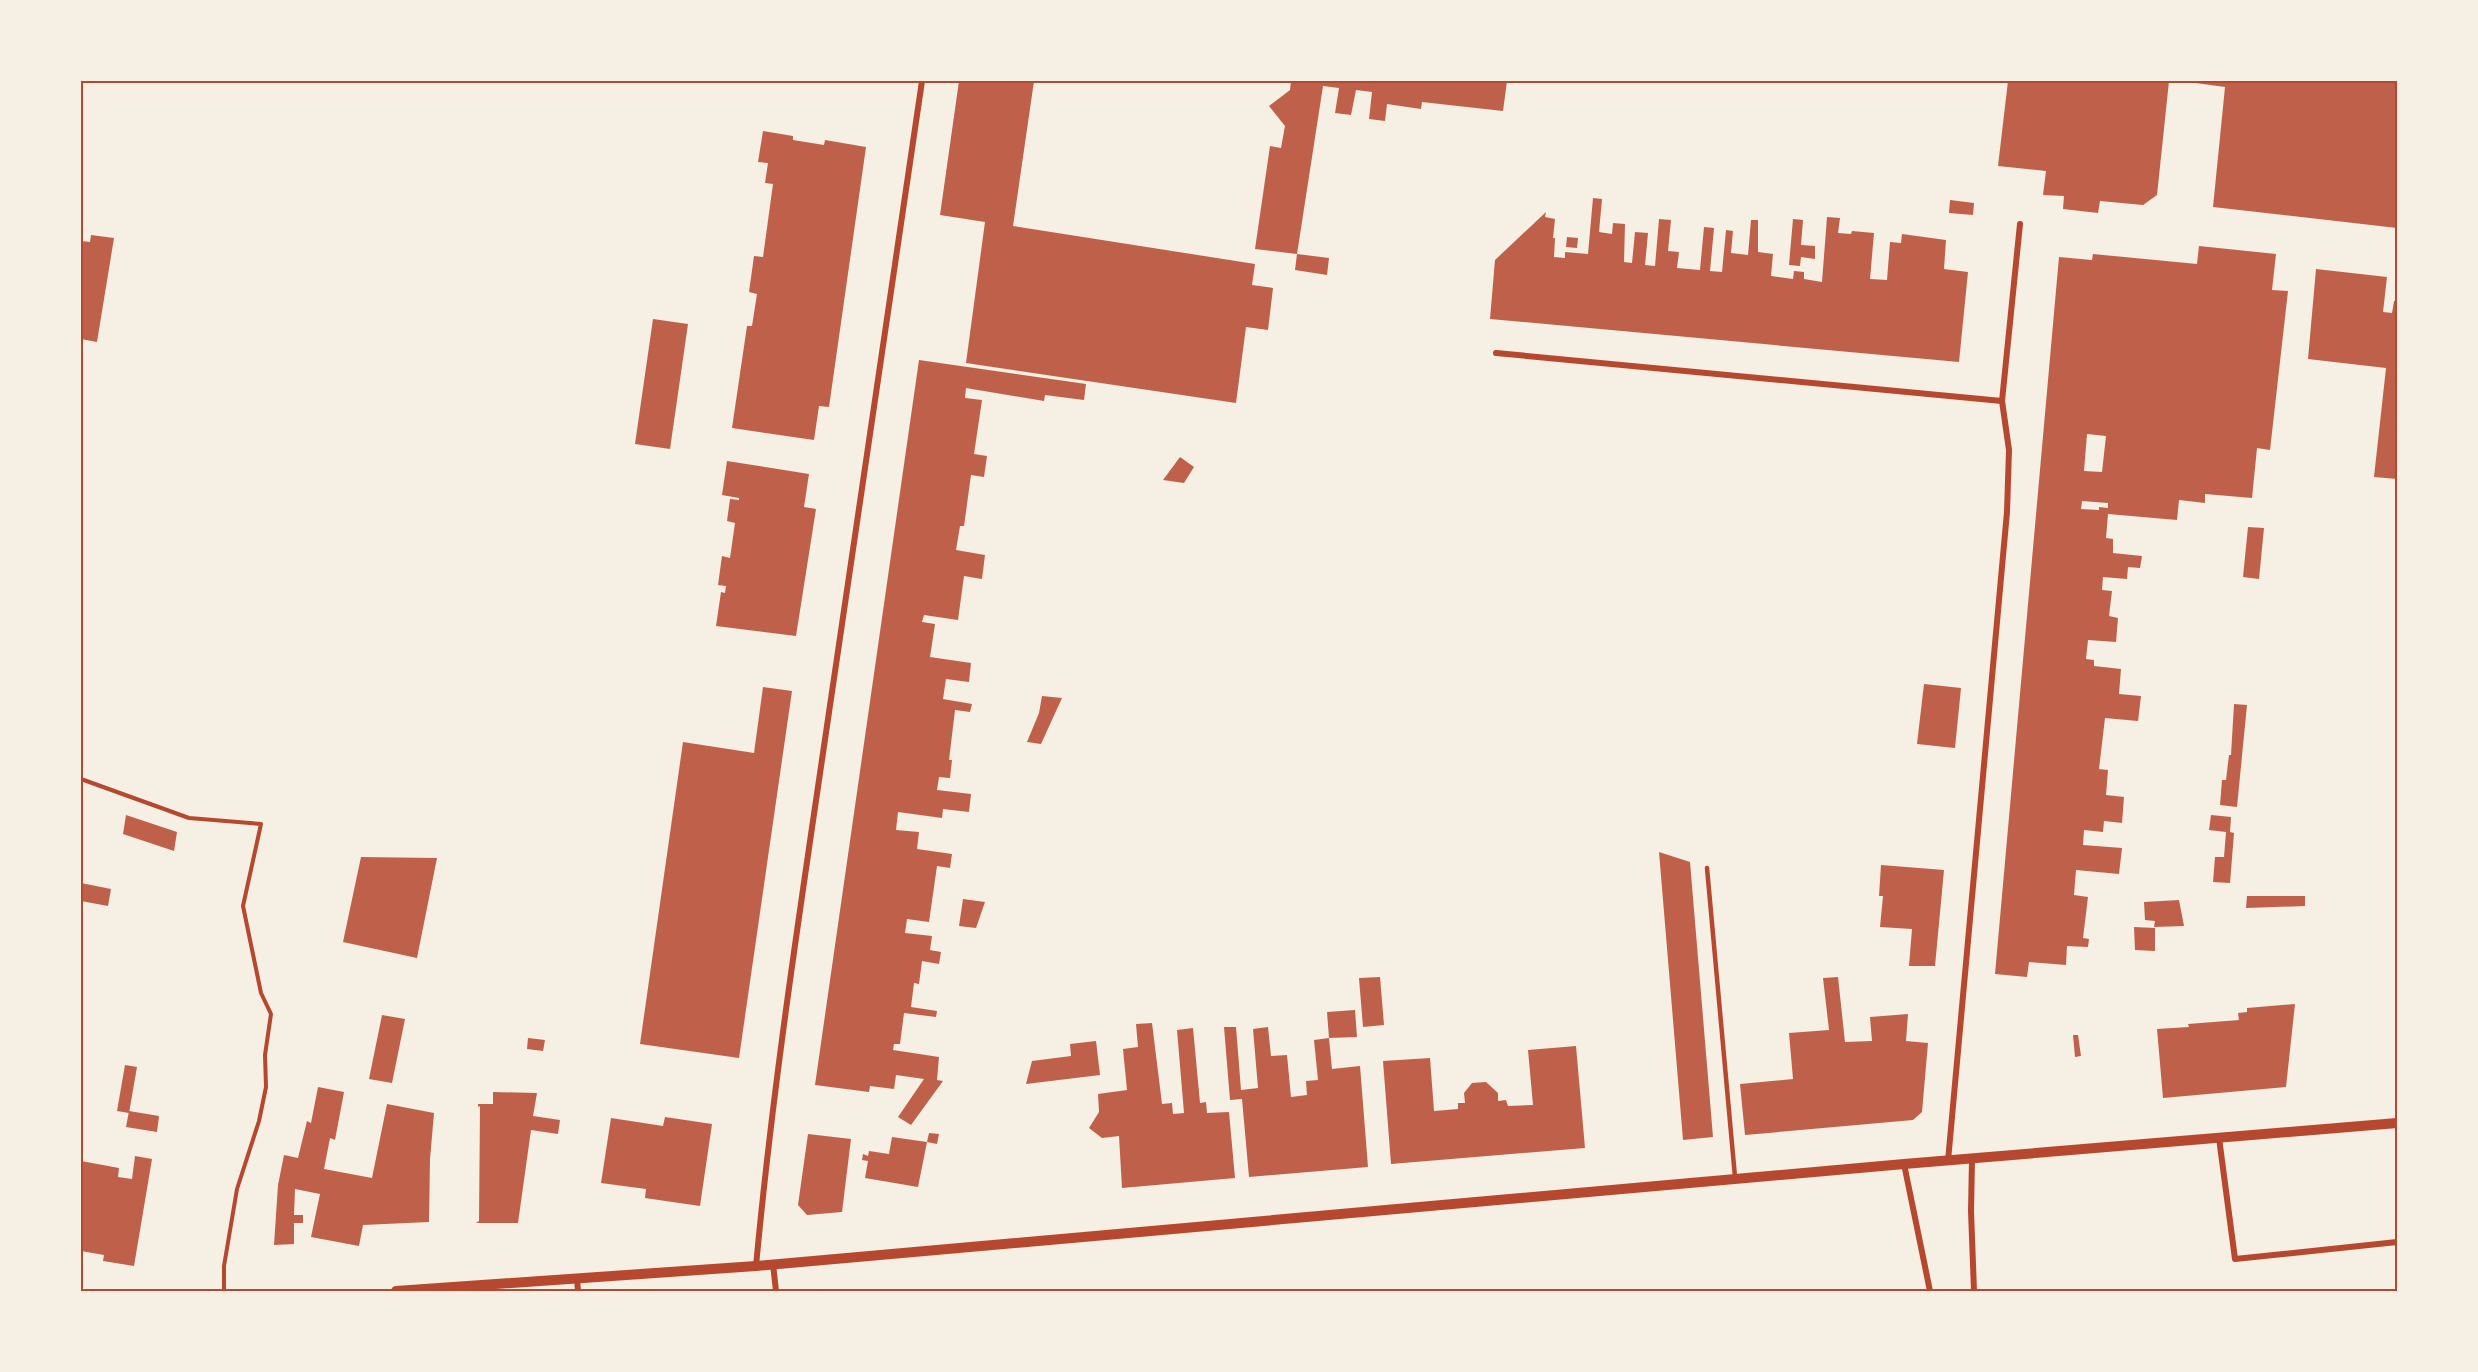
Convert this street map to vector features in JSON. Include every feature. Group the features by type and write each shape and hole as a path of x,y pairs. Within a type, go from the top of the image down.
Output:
{"street":[{"path":"756,1266 783,1032 803,889 922,81"},
{"path":"1948,1161 2007,512 2009,450 2002,401 2020,225"},
{"path":"1496,352 2002,401"},
{"path":"396,1291 756,1266 1904,1164 2397,1123"},
{"path":"2219,1138 2235,1259 2397,1242"},
{"path":"1972,1159 1974,1291"},
{"path":"1904,1164 1930,1291"},
{"path":"773,1264 776,1291"},
{"path":"577,1279 578,1291"}],"lane":[{"path":"1707,868 1735,1180"}],"path":[{"path":"81,779 189,818 261,824 243,906 261,993 271,1014 265,1055 266,1088 259,1120 237,1189 224,1266 224,1291"}],"building":[{"path":"959,81 1034,81 1013,226 1255,264 1252,285 1273,288 1268,330 1246,327 1236,403 966,363 985,222 940,215"},
{"path":"1291,81 1507,81 1503,111 1422,102 1421,109 1387,104 1385,121 1369,119 1372,92 1356,90 1351,115 1335,113 1339,88 1323,86 1297,254 1255,249 1270,146 1281,148 1285,126 1269,106 1290,90"},
{"path":"2008,81 2169,81 2157,195 2143,205 2100,201 2098,213 2063,209 2064,196 2043,195 2046,171 1998,166"},
{"path":"2181,81 2397,81 2397,228 2213,207 2225,87"},
{"path":"763,131 793,136 793,140 824,145 825,140 866,147 829,407 819,406 814,440 732,428 747,326 752,326 757,294 749,292 754,256 763,257 773,184 765,183 768,163 758,162"},
{"path":"1593,198 1602,199 1599,232 1612,234 1613,223 1625,224 1624,262 1632,263 1635,232 1648,233 1645,265 1655,266 1659,219 1671,220 1668,251 1679,252 1677,268 1700,270 1704,227 1714,228 1710,271 1722,272 1726,230 1733,231 1731,253 1748,255 1751,220 1758,220 1758,252 1773,254 1771,276 1793,279 1794,271 1804,272 1804,279 1822,282 1827,217 1840,218 1838,233 1851,234 1852,231 1874,233 1870,279 1887,280 1890,242 1901,243 1902,234 1946,240 1944,269 1968,272 1959,362 1490,319 1495,260 1546,212 1545,217 1555,219 1554,257 1565,258 1565,252 1588,254"},
{"path":"1950,200 1974,203 1973,215 1949,213"},
{"path":"1793,219 1803,220 1801,245 1815,246 1815,259 1801,257 1800,266 1789,265"},
{"path":"91,235 114,238 97,342 81,339 81,241 90,242"},
{"path":"1567,237 1578,238 1577,248 1566,247"},
{"path":"2199,246 2276,254 2272,290 2288,291 2270,450 2257,448 2252,498 2205,494 2205,503 2179,500 2177,520 2108,514 2106,538 2113,539 2113,553 2142,556 2140,568 2128,567 2127,579 2103,577 2102,590 2112,591 2109,616 2118,618 2116,642 2088,640 2086,659 2094,660 2094,666 2121,669 2119,694 2141,696 2138,721 2105,718 2099,769 2108,770 2106,795 2124,797 2122,823 2104,821 2103,832 2084,830 2083,845 2122,848 2119,874 2076,870 2074,895 2088,897 2083,938 2089,939 2088,947 2067,946 2066,965 2029,962 2027,977 1995,974 2059,257 2092,260 2093,254 2197,264","holes":["2087,434 2106,436 2102,472 2084,471","2082,501 2108,503 2108,508 2081,509"]},
{"path":"1297,254 1329,258 1327,275 1295,270"},
{"path":"2316,269 2387,277 2383,312 2392,313 2394,301 2397,301 2397,479 2374,477 2386,368 2308,359"},
{"path":"653,319 688,324 670,449 635,444"},
{"path":"919,360 1086,384 1084,400 1045,395 1044,401 966,388 965,398 982,400 974,454 987,456 984,477 971,475 964,526 960,526 956,550 985,555 982,579 964,576 958,620 924,615 922,622 935,624 930,657 971,663 969,682 946,679 943,699 972,704 970,712 955,710 949,760 952,760 950,778 939,777 937,790 971,794 969,812 943,809 942,818 898,812 896,830 919,832 917,849 952,854 950,868 937,866 929,922 907,919 905,933 932,936 930,950 941,952 939,964 922,961 919,984 914,983 911,1007 937,1011 936,1017 904,1013 900,1044 894,1044 893,1050 939,1057 937,1080 943,1081 911,1125 898,1117 924,1079 896,1075 894,1089 870,1086 869,1092 815,1085"},
{"path":"1180,457 1194,467 1184,483 1163,480"},
{"path":"727,461 809,474 804,507 816,509 796,636 716,626 721,592 725,593 726,586 718,585 722,556 730,558 735,523 727,521 730,499 739,500 739,498 722,495"},
{"path":"2248,527 2264,528 2259,579 2243,577"},
{"path":"1924,684 1961,688 1955,748 1917,744"},
{"path":"763,687 792,691 739,1058 640,1044 683,742 754,753"},
{"path":"1042,696 1062,698 1041,744 1027,742 1039,713"},
{"path":"2234,704 2247,705 2237,807 2220,805 2222,780 2226,780 2229,755 2231,755"},
{"path":"126,815 177,832 174,851 123,834"},
{"path":"2211,815 2231,817 2230,832 2234,833 2230,883 2213,882 2215,857 2224,857 2226,832 2209,830"},
{"path":"1659,852 1690,862 1713,1137 1683,1140"},
{"path":"361,857 437,858 417,958 343,942"},
{"path":"1881,865 1944,870 1935,966 1909,966 1912,929 1880,927 1883,896 1879,896"},
{"path":"81,883 111,889 108,906 81,901"},
{"path":"2247,896 2305,896 2305,906 2246,908"},
{"path":"963,899 985,902 976,928 959,926"},
{"path":"2179,900 2184,926 2154,927 2155,921 2145,920 2144,902"},
{"path":"2134,927 2155,928 2155,951 2135,950"},
{"path":"1380,977 1384,1025 1363,1027 1359,978"},
{"path":"1838,977 1845,1042 1872,1041 1870,1017 1908,1014 1906,1041 1928,1043 1922,1112 1913,1120 1745,1135 1740,1084 1793,1079 1789,1033 1829,1030 1823,978"},
{"path":"2295,1004 2286,1087 2163,1098 2157,1029 2239,1020 2238,1013 2247,1012 2247,1008"},
{"path":"1355,1010 1357,1037 1329,1038 1327,1012"},
{"path":"382,1015 405,1019 392,1083 369,1079"},
{"path":"1152,1023 1162,1104 1172,1103 1173,1114 1184,1113 1177,1030 1193,1028 1200,1103 1206,1102 1207,1113 1229,1112 1235,1178 1122,1188 1119,1136 1102,1138 1089,1128 1099,1112 1098,1094 1127,1090 1123,1049 1138,1047 1136,1024"},
{"path":"1224,1027 1236,1027 1241,1090 1258,1088 1253,1029 1268,1027 1271,1056 1287,1055 1291,1097 1307,1095 1306,1081 1318,1080 1314,1040 1329,1038 1332,1069 1360,1066 1368,1167 1249,1177 1242,1099 1230,1100"},
{"path":"2073,1035 2078,1035 2081,1056 2075,1057"},
{"path":"528,1038 545,1040 543,1051 527,1049"},
{"path":"1096,1041 1100,1075 1026,1084 1032,1061 1071,1056 1070,1044"},
{"path":"1576,1046 1585,1148 1391,1164 1383,1061 1430,1058 1434,1111 1458,1109 1458,1103 1465,1103 1464,1093 1472,1083 1486,1082 1498,1093 1498,1101 1506,1100 1508,1106 1533,1105 1528,1050"},
{"path":"125,1065 137,1067 129,1113 117,1111"},
{"path":"318,1087 344,1092 335,1140 330,1138 324,1169 372,1178 387,1104 434,1113 430,1159 429,1222 363,1225 359,1246 311,1237 320,1194 295,1189 294,1215 303,1215 303,1223 294,1223 294,1244 274,1245 278,1185 284,1155 298,1158 307,1121 311,1123"},
{"path":"493,1092 537,1093 533,1116 560,1120 558,1134 531,1130 518,1223 476,1223 479,1221 480,1106 478,1107 478,1104 493,1104"},
{"path":"129,1111 159,1116 157,1132 126,1127"},
{"path":"665,1117 712,1124 700,1206 645,1198 646,1189 601,1183 611,1118 663,1126"},
{"path":"929,1133 939,1134 937,1144 927,1142"},
{"path":"808,1134 851,1139 842,1212 807,1215 798,1205"},
{"path":"892,1137 927,1142 918,1187 865,1178 868,1161 862,1160 863,1154 868,1156 869,1151 889,1154"},
{"path":"135,1156 152,1159 134,1266 103,1261 104,1255 81,1251 81,1161 119,1168 118,1177 132,1179"}]}
